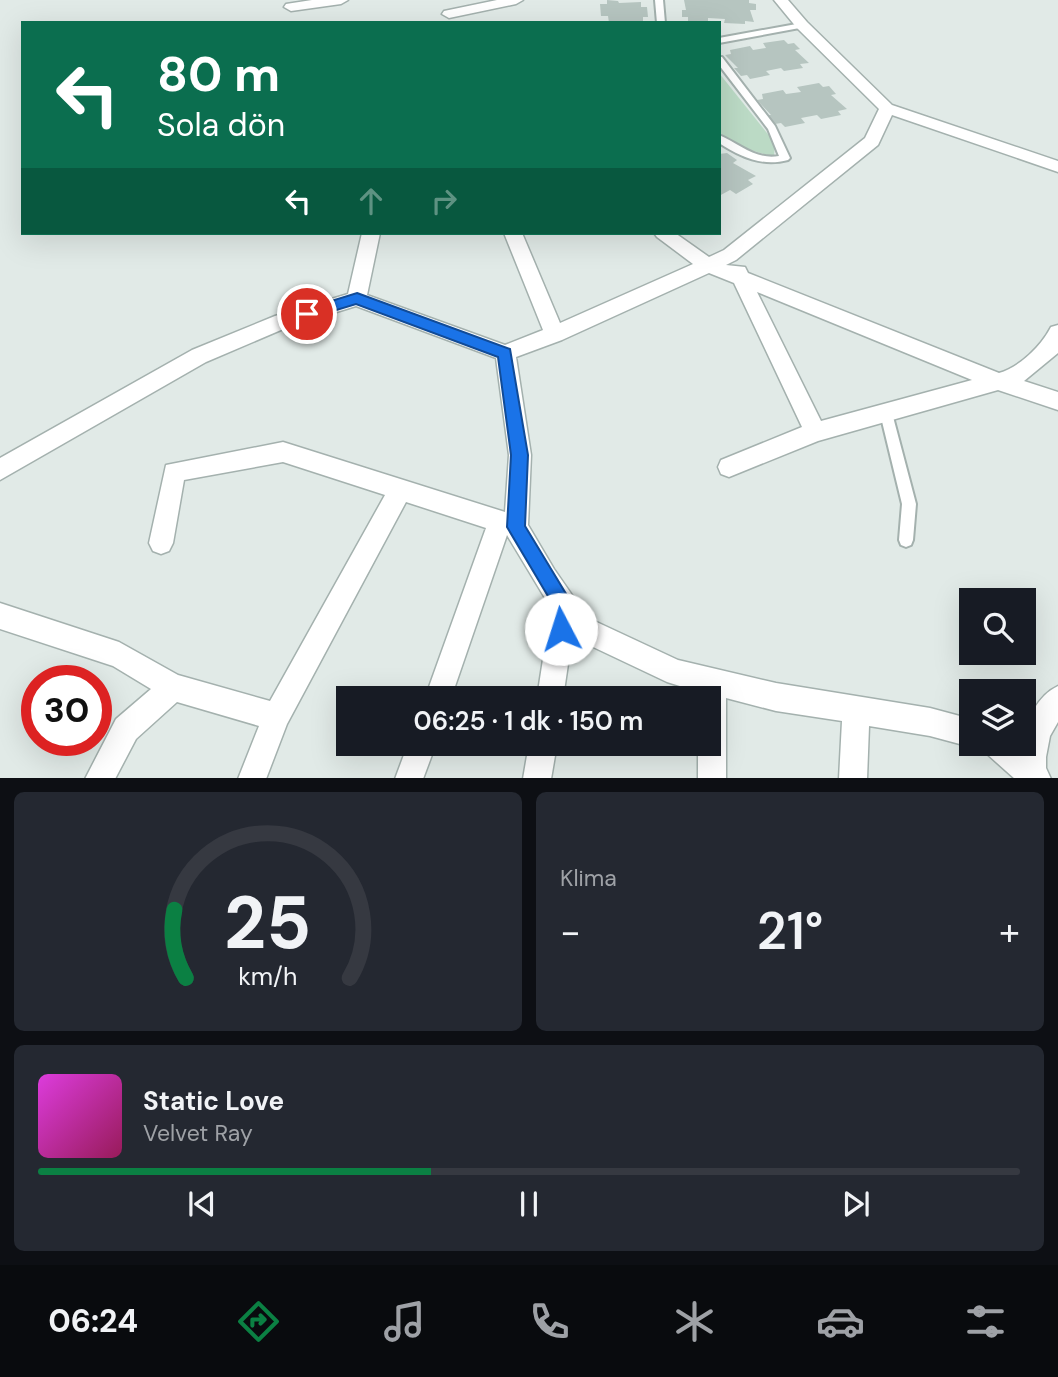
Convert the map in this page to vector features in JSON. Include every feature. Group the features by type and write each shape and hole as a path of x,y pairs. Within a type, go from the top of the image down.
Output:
{"street":[{"path":"296,21 290,3 341,0"},
{"path":"440,0 452,18 516,0"},
{"path":"781,0 802,25 887,108 1058,167"},
{"path":"0,470 199,356 282,321 357,299 505,353 555,334 730,255 872,141 887,108"},
{"path":"357,299 371,235"},
{"path":"514,235 555,334"},
{"path":"666,235 706,264 999,382 1058,401"},
{"path":"730,255 815,432"},
{"path":"729,467 815,432 1015,377 1053,346 1058,333"},
{"path":"443,686 508,524 520,455 505,353"},
{"path":"161,543 174,472 283,452 508,524 579,627 676,673 776,697 930,722 959,730"},
{"path":"252,778 276,717 401,488"},
{"path":"552,686 564,607"},
{"path":"0,616 119,655 173,687 276,717"},
{"path":"712,778 713,681"},
{"path":"100,778 125,729 173,687"},
{"path":"1034,776 1035,737 1048,712 1058,700"},
{"path":"853,778 856,710"},
{"path":"409,778 418,756"},
{"path":"537,778 541,756"},
{"path":"1012,756 1034,776"}],"lane":[{"path":"659,0 661,21"},
{"path":"721,41 802,25"},
{"path":"721,63 772,128 785,158 778,161 761,159 736,150 721,139"},
{"path":"886,413 909,504 906,540"}],"green space":[{"path":"721,76 775,143 774,157 737,146 721,134"}],"building":[{"path":"607,0 619,3 641,2 641,7 647,7 648,17 643,17 643,21 609,21 608,16 601,16 600,4 607,4"},
{"path":"684,0 749,0 749,3 756,4 756,10 750,10 754,22 745,21 745,24 724,23 725,19 708,18 708,21 688,21 688,17 682,17 682,10 686,10"},
{"path":"784,40 788,44 794,43 800,49 795,50 809,63 800,64 803,68 766,71 770,75 750,79 747,75 741,76 734,68 738,68 725,55 731,54 730,50 750,46 753,50 766,48 763,43"},
{"path":"819,83 823,87 829,86 836,94 831,95 847,109 838,111 841,115 821,119 817,115 801,118 805,123 785,127 781,123 775,124 768,115 771,115 757,100 763,99 762,94 783,90 786,94 801,92 797,87"},
{"path":"727,153 737,160 733,163 756,176 748,180 753,184 736,194 730,190 721,195 721,154"}],"route":[{"path":"307,314 357,299 505,353 520,455 516,527 564,607 561,629"}]}
